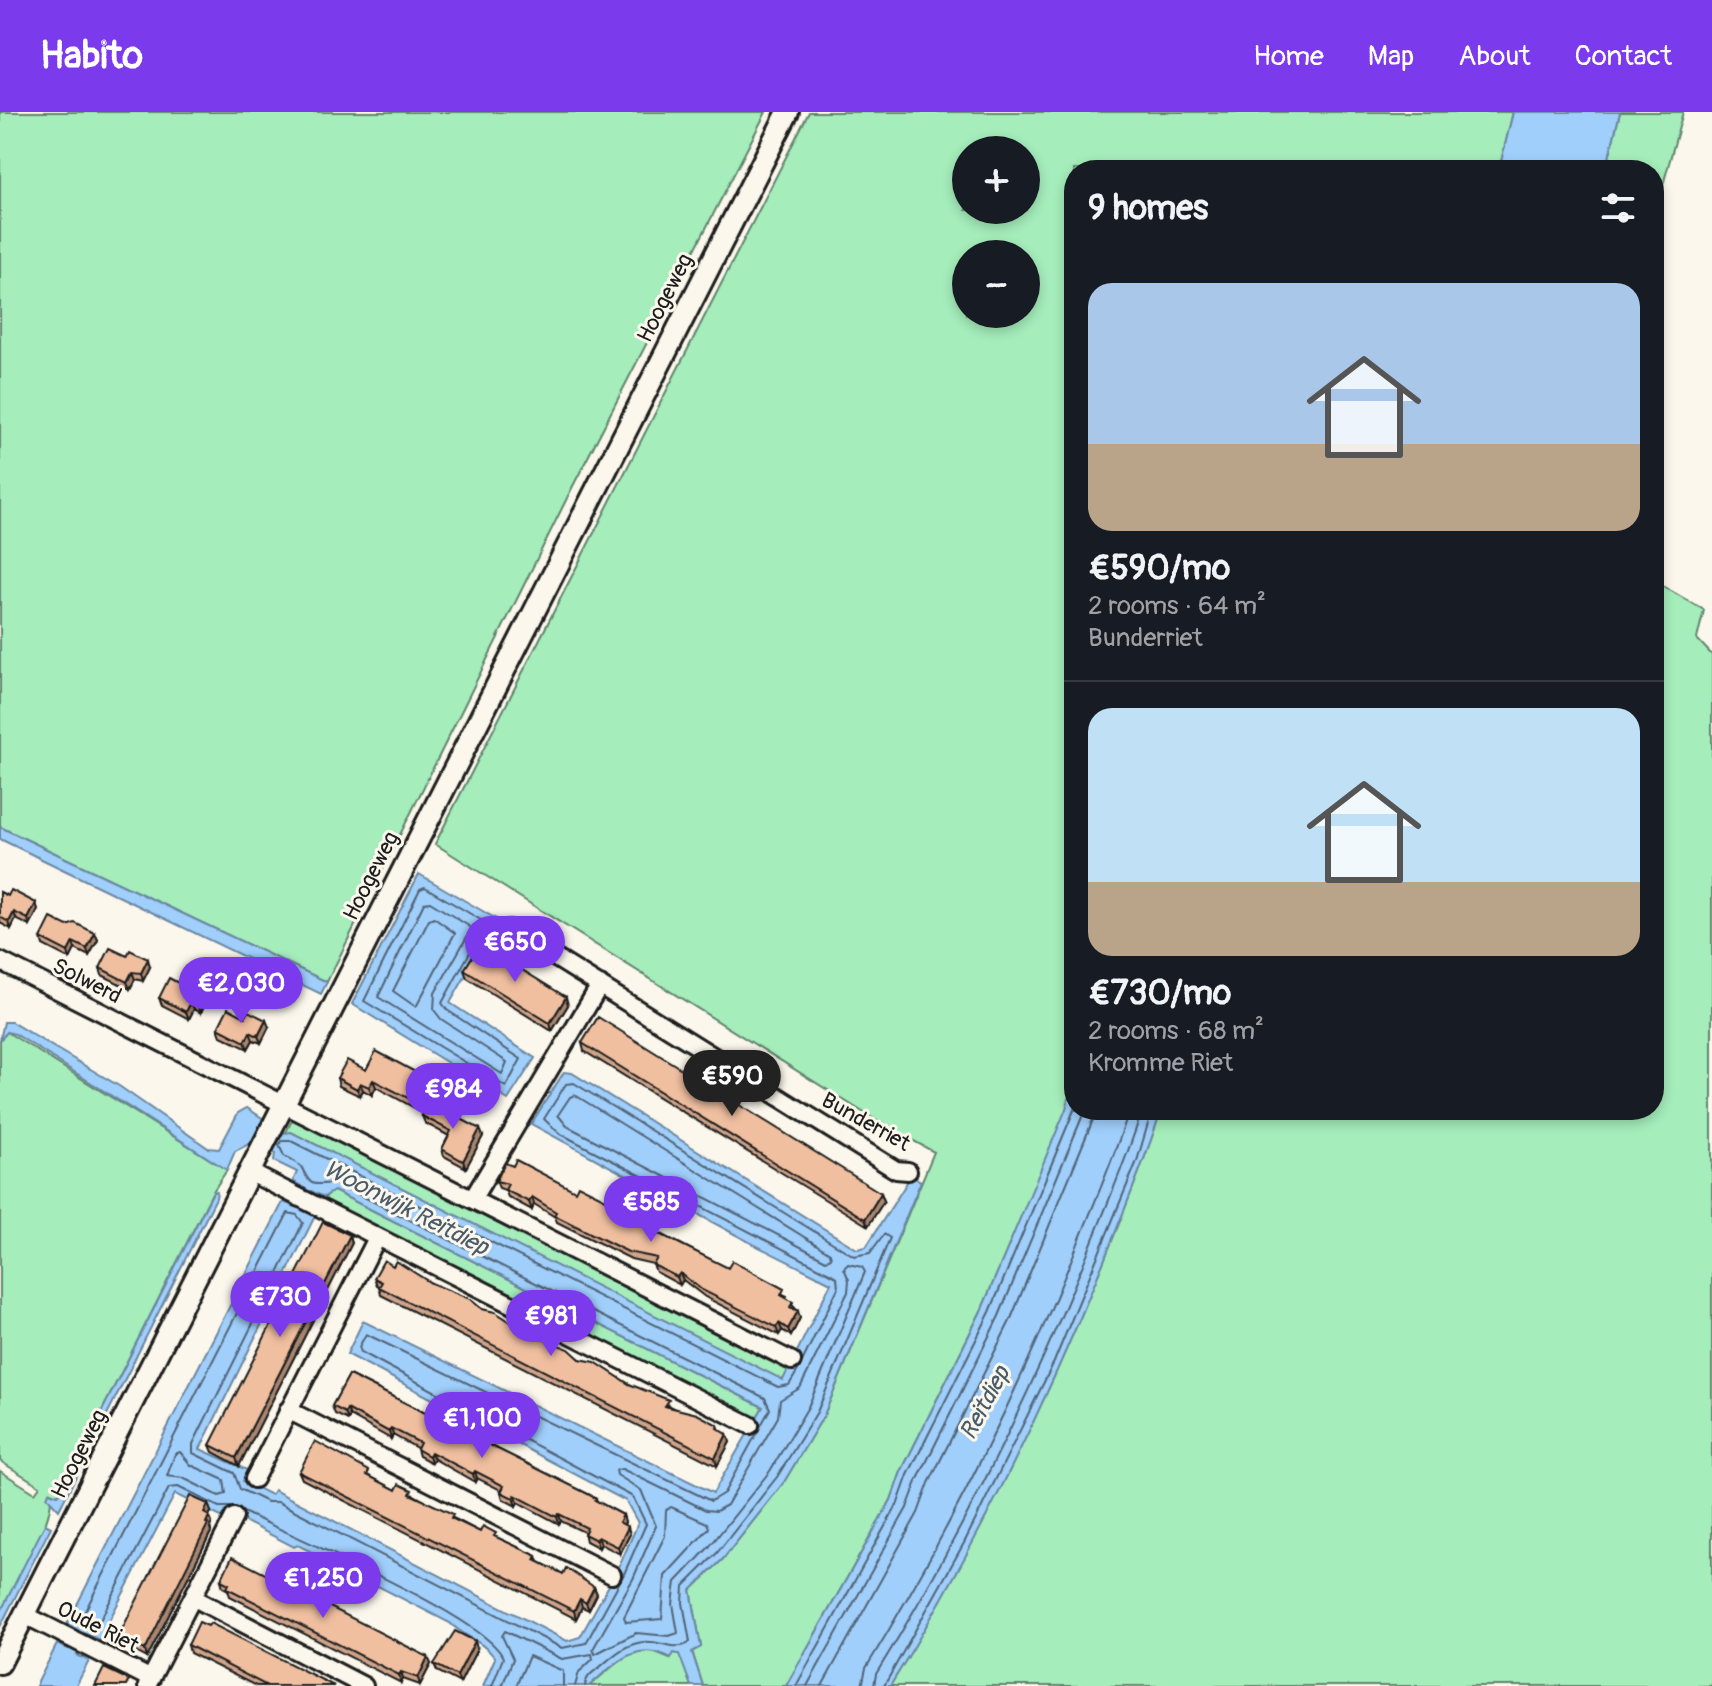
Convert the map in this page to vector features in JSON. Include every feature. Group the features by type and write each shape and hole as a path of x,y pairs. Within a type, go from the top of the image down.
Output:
{"street":[{"name":"Hoogeweg","path":"0,1663 788,112"},
{"name":"Bunderriet","path":"509,929 896,1170 908,1171"},
{"name":"Solwerd","path":"0,961 281,1112"},
{"path":"473,1198 600,985"},
{"path":"281,1112 473,1198 792,1361"},
{"path":"254,1166 279,1187 750,1425"},
{"path":"254,1479 377,1238"},
{"path":"288,1410 612,1575"},
{"name":"Oude Riet","path":"25,1615 110,1658 149,1683 234,1517"},
{"path":"194,1598 364,1686"}],"green space":[{"path":"0,112 766,112 573,486 327,982 0,827"},
{"path":"809,112 1513,112 1501,160 1064,160 1064,1116 982,1309 901,1472 891,1500 786,1686 703,1686 692,1651 701,1647 691,1590 723,1559 784,1482 824,1415 934,1152 877,1121 435,844"},
{"path":"1620,112 1683,112 1664,181 1664,160 1608,160"},
{"path":"1664,587 1704,610 1697,639 1712,655 1712,1686 890,1686 951,1583 1033,1423 1142,1166 1158,1120 1664,1120"},
{"path":"7,1032 227,1170 212,1193 61,1492 58,1495 50,1492 51,1504 41,1535 0,1613 0,1471 35,1493 40,1486 0,1461 0,1040"},
{"path":"293,1118 789,1371 783,1381 291,1132 285,1134"},
{"path":"334,1191 763,1407 756,1419 325,1200 327,1192"},
{"path":"648,1649 670,1658 674,1653 680,1654 691,1686 589,1686 625,1656"}],"water":[{"path":"1513,112 1620,112 1608,160 1501,160"},
{"path":"0,827 327,982 321,994 0,839"},
{"path":"419,874 498,920 450,1003 535,1058 508,1100 352,1004"},
{"name":"Woonwijk Reitdiep","path":"4,1022 11,1022 119,1086 208,1148 219,1149 238,1113 247,1108 285,1133 291,1132 783,1380 831,1283 531,1124 564,1072 572,1073 857,1249 866,1247 911,1176 921,1181 824,1415 784,1482 723,1559 691,1590 701,1647 692,1652 703,1686 691,1686 679,1654 674,1653 671,1658 647,1651 617,1662 589,1686 483,1686 495,1658 485,1647 450,1623 298,1545 294,1547 227,1512 223,1518 175,1494 99,1640 87,1634 77,1655 89,1661 76,1686 36,1686 57,1644 68,1649 78,1630 67,1624 283,1202 296,1207 306,1189 293,1181 297,1172 274,1161 275,1153 253,1142 235,1151 227,1170 15,1034 7,1032 0,1040","holes":["311,1191 324,1197 334,1191 763,1407 713,1493 363,1321 347,1354 626,1501 638,1523 618,1569 580,1637 567,1641 274,1490 271,1495 243,1481 247,1470 200,1449 315,1216 302,1210"]},
{"name":"Reitdiep","path":"1064,1114 1064,1120 1158,1120 1105,1258 1033,1423 980,1530 890,1686 786,1686 891,1500 901,1472 982,1309"},
{"path":"217,1191 59,1510 47,1497 49,1492 58,1495 61,1492 213,1192"},
{"path":"45,1524 51,1527 0,1627 0,1613"}],"building":[{"path":"11,890 36,903 28,919 14,912 9,922 0,917 0,892 8,896"},
{"path":"51,918 67,926 75,923 95,933 87,949 73,942 68,952 41,938"},
{"path":"480,944 566,997 550,1023 464,970"},
{"path":"110,948 127,956 130,950 148,959 141,973 132,972 127,982 100,968"},
{"path":"169,978 186,987 189,980 204,988 198,1006 191,1002 186,1012 159,998"},
{"path":"228,1008 245,1017 248,1011 266,1020 258,1036 250,1032 245,1042 218,1028"},
{"path":"598,1017 881,1193 865,1219 582,1043"},
{"path":"376,1051 432,1081 420,1104 373,1080 369,1087 360,1083 357,1089 337,1078 347,1060 366,1070"},
{"path":"429,1102 480,1129 463,1161 442,1149 451,1131 422,1116"},
{"path":"516,1160 575,1191 578,1185 638,1215 634,1221 728,1268 732,1261 784,1289 781,1295 793,1302 790,1307 798,1311 788,1329 779,1323 776,1327 702,1290 680,1273 677,1277 653,1265 657,1258 628,1252 554,1215 556,1212 532,1197 529,1202 505,1190 508,1184 496,1181 505,1163 513,1166"},
{"path":"323,1222 350,1235 236,1458 210,1445"},
{"path":"384,1260 393,1266 396,1261 431,1283 470,1299 482,1309 495,1312 530,1334 569,1349 580,1359 595,1362 629,1384 669,1400 665,1406 697,1414 718,1425 717,1428 727,1434 715,1458 379,1287 382,1282 374,1278"},
{"path":"349,1375 596,1498 623,1515 619,1522 628,1527 618,1547 584,1534 587,1528 559,1514 557,1517 515,1495 513,1498 501,1492 504,1486 475,1471 473,1474 431,1452 429,1456 417,1449 420,1443 391,1428 389,1432 347,1409 345,1413 332,1406"},
{"path":"315,1441 396,1490 399,1484 412,1490 410,1494 453,1514 451,1518 480,1532 483,1526 496,1533 494,1536 537,1556 535,1560 563,1574 566,1568 594,1587 586,1603 580,1599 574,1611 299,1472"},
{"path":"190,1496 208,1504 204,1513 209,1516 208,1524 145,1650 118,1637"},
{"path":"232,1557 428,1657 418,1678 401,1672 399,1675 227,1588 229,1584 221,1580"},
{"path":"199,1622 208,1626 210,1623 334,1686 267,1686 188,1645"},
{"path":"455,1631 475,1641 457,1676 434,1664"},
{"path":"104,1668 129,1680 126,1686 95,1686"}]}
